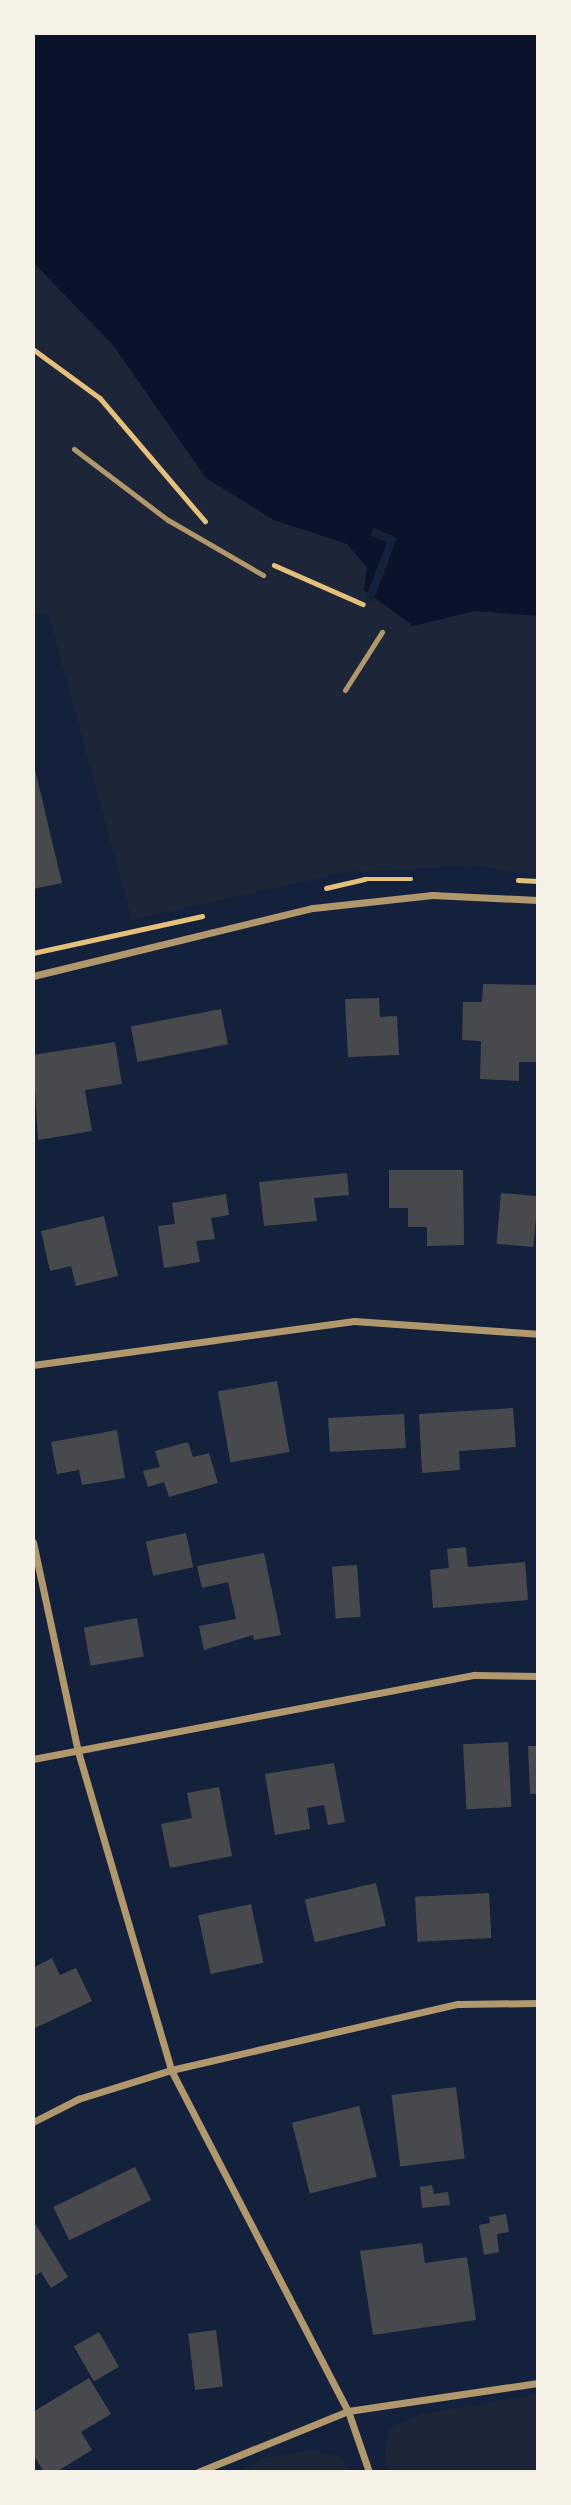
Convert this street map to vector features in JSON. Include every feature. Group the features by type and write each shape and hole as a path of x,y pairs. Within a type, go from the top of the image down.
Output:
{"street":[{"path":"33,976 313,908 432,895 538,900"},
{"path":"33,1365 354,1321 538,1334"},
{"path":"33,1542 77,1748 171,2070 348,2411 369,2472"},
{"path":"33,1759 77,1748 474,1675 538,1676"},
{"path":"33,2122 78,2099 171,2070 458,2004 538,2003"},
{"path":"198,2472 348,2411 538,2383"}],"lane":[{"path":"74,449 168,520 263,575"},
{"path":"345,690 382,632"}],"path":[{"path":"33,349 100,398 210,525"},
{"path":"261,558 295,578 363,604"}],"shaded area":[{"path":"33,33 538,33 538,616 474,611 413,626 364,590 367,567 347,544 274,520 206,478 113,345 33,262"},
{"path":"33,262 113,345 206,478 274,520 347,544 412,626 474,611 538,616 538,875 473,866 347,872 132,920 48,612 33,615"},
{"path":"538,2394 538,2472 388,2472 385,2452 389,2427 423,2414"},
{"path":"311,2450 339,2456 349,2472 238,2472 265,2458"}],"pier":[{"path":"374,528 397,538 373,602 366,597 387,542 371,536"}],"building":[{"path":"33,761 62,883 33,889"},
{"path":"483,984 538,985 538,1062 519,1062 519,1081 480,1079 481,1041 462,1040 463,1002 482,1002"},
{"path":"379,998 380,1017 397,1016 399,1055 348,1057 345,999"},
{"path":"221,1009 228,1044 138,1062 131,1027"},
{"path":"115,1042 122,1084 85,1090 92,1131 38,1140 33,1055"},
{"path":"389,1170 463,1170 464,1245 427,1246 427,1227 408,1227 408,1208 389,1208"},
{"path":"347,1173 349,1195 314,1198 317,1221 264,1226 259,1182"},
{"path":"501,1193 538,1196 533,1247 497,1244"},
{"path":"226,1194 229,1215 211,1218 215,1239 196,1241 200,1262 164,1268 158,1226 175,1224 172,1203"},
{"path":"104,1216 118,1276 76,1286 71,1266 50,1271 41,1231"},
{"path":"277,1381 290,1452 230,1462 218,1391"},
{"path":"513,1408 516,1447 459,1451 460,1470 422,1473 419,1414"},
{"path":"404,1414 406,1448 330,1452 328,1418"},
{"path":"117,1430 125,1478 82,1485 79,1470 57,1474 51,1442"},
{"path":"188,1442 193,1457 209,1453 218,1483 169,1497 164,1482 148,1487 143,1471 160,1467 155,1451"},
{"path":"186,1533 193,1567 153,1576 146,1542"},
{"path":"466,1547 468,1567 525,1562 528,1600 433,1608 430,1570 449,1568 447,1549"},
{"path":"264,1553 281,1635 254,1640 253,1635 204,1650 199,1626 236,1619 228,1582 202,1588 197,1566"},
{"path":"357,1565 361,1617 336,1619 332,1567"},
{"path":"137,1618 144,1656 91,1666 84,1627"},
{"path":"508,1742 511,1807 466,1809 463,1744"},
{"path":"528,1746 538,1746 538,1794 530,1794"},
{"path":"334,1763 345,1822 328,1825 324,1805 307,1808 310,1829 275,1835 265,1774"},
{"path":"219,1787 232,1856 170,1868 161,1824 192,1818 187,1793"},
{"path":"376,1883 386,1926 315,1942 305,1899"},
{"path":"489,1893 491,1938 417,1942 415,1897"},
{"path":"251,1904 263,1963 211,1974 198,1915"},
{"path":"52,1958 60,1975 76,1968 92,2001 33,2029 33,1968"},
{"path":"456,2087 465,2158 400,2166 391,2095"},
{"path":"359,2106 377,2177 310,2194 292,2123"},
{"path":"135,2167 151,2200 69,2240 53,2207"},
{"path":"432,2185 434,2194 448,2192 450,2205 422,2208 420,2187"},
{"path":"506,2214 509,2232 497,2234 499,2252 484,2255 479,2225 490,2223 489,2217"},
{"path":"33,2220 68,2277 51,2288 41,2272 33,2277"},
{"path":"422,2243 425,2263 467,2257 476,2320 373,2335 360,2251"},
{"path":"216,2330 223,2387 195,2390 188,2333"},
{"path":"99,2332 119,2367 94,2381 74,2346"},
{"path":"89,2378 111,2414 81,2432 92,2450 56,2472 44,2472 33,2454 33,2412"}]}
